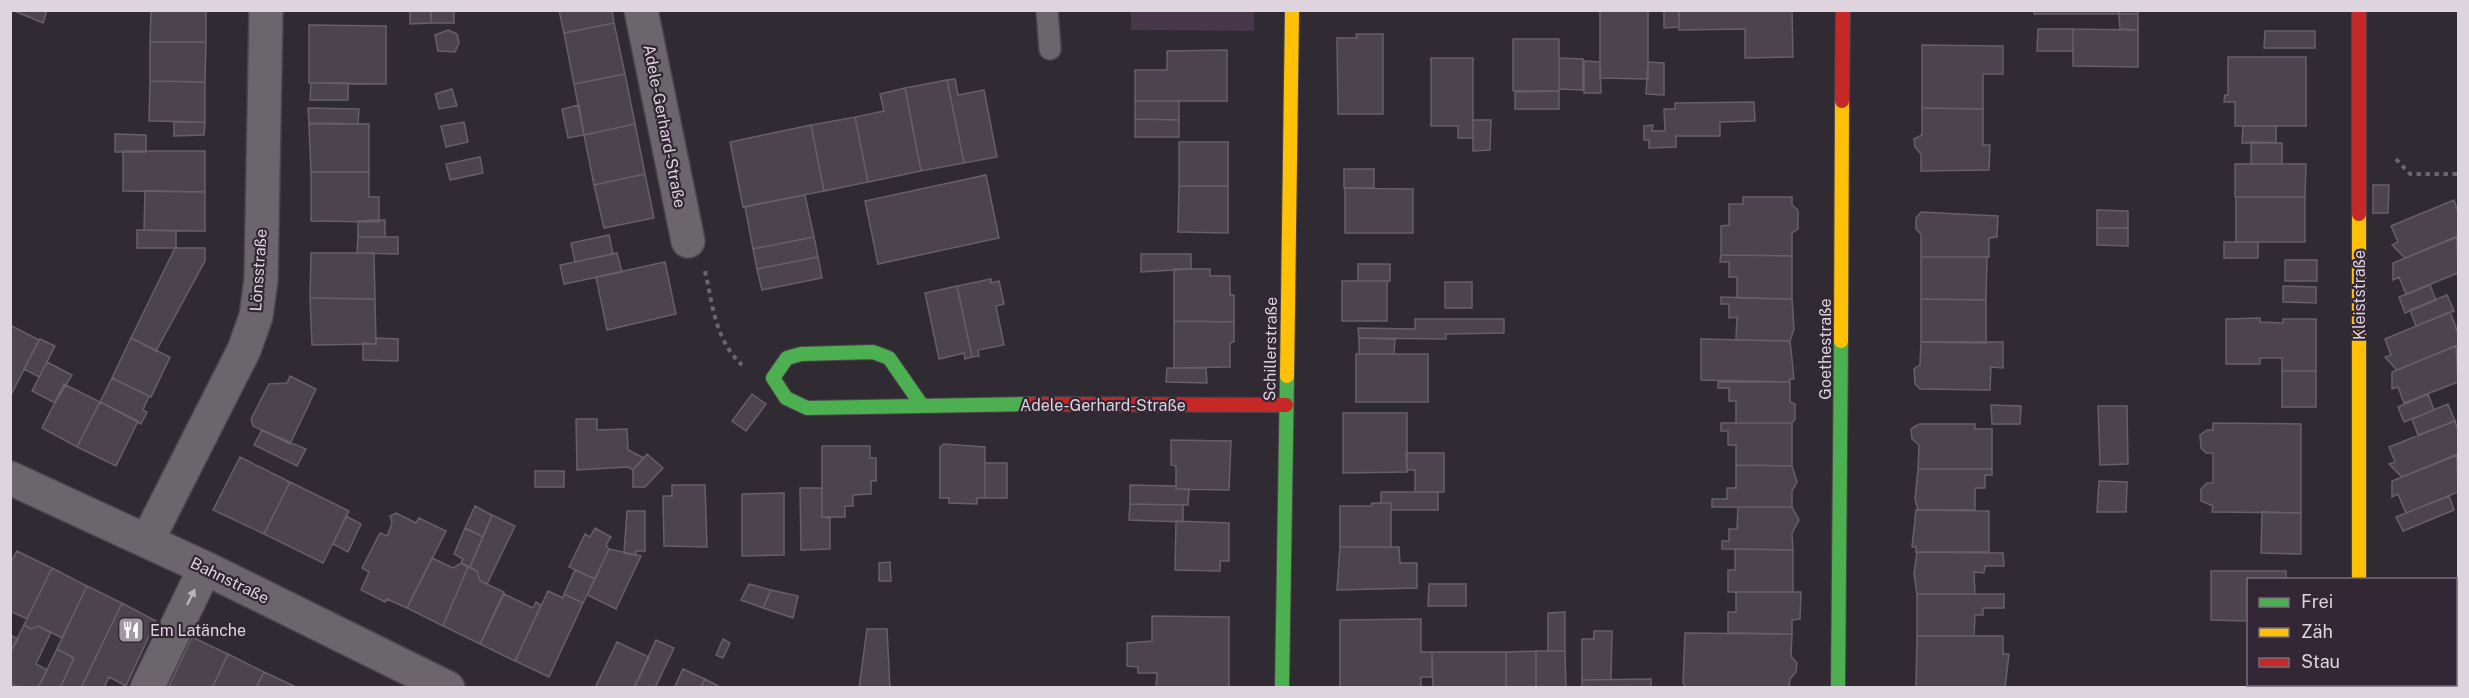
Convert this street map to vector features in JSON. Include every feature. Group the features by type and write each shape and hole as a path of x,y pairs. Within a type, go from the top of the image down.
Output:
{"street":[{"name":"Lönsstraße","path":"147,541 244,350 256,316 261,280 266,10"},
{"name":"Adele-Gerhard-Straße","path":"641,10 688,241"},
{"name":"Schillerstraße","path":"1282,687 1292,10"},
{"name":"Goethestraße","path":"1838,687 1843,10"},
{"name":"Kleiststraße","path":"2359,578 2360,10"},
{"path":"773,378 787,358 801,354 873,352 889,358 921,404"},
{"name":"Adele-Gerhard-Straße","path":"773,378 783,395 793,404 807,408 921,404 1286,405"},
{"name":"Bahnstraße","path":"10,478 205,568 448,687"},
{"path":"147,687 205,568"}],"lane":[{"path":"1047,10 1050,49"}],"path":[{"path":"2360,158 2396,159 2410,174 2458,174"},
{"path":"688,241 703,263 718,327 727,351 745,368 773,378"}],"shaded area":[{"path":"1131,11 1254,11 1254,31 1131,30"}],"building":[{"path":"12,10 47,10 43,23"},
{"path":"151,10 206,10 206,42 150,42"},
{"path":"410,10 431,10 431,23 410,24"},
{"path":"431,10 454,10 454,23 431,23"},
{"path":"559,10 612,10 614,23 564,33"},
{"path":"1600,10 1648,10 1648,79 1600,78"},
{"path":"1664,10 1679,10 1679,27 1664,28"},
{"path":"1679,10 1792,10 1793,57 1745,58 1745,29 1679,30"},
{"path":"1921,10 2003,11 1921,11"},
{"path":"2034,10 2119,10 2119,14 2034,14"},
{"path":"2119,10 2138,10 2138,14 2119,14"},
{"path":"2119,14 2138,14 2138,30 2120,29"},
{"path":"614,23 625,74 574,84 564,33"},
{"path":"309,25 386,26 386,84 309,83"},
{"path":"2038,29 2073,29 2073,51 2037,51"},
{"path":"2073,29 2138,30 2138,67 2073,66"},
{"path":"448,30 457,34 459,43 455,52 438,51 435,35"},
{"path":"2265,31 2315,31 2315,48 2264,48"},
{"path":"1356,34 1383,34 1383,114 1338,114 1337,38 1357,38"},
{"path":"1513,39 1559,39 1559,91 1513,91"},
{"path":"150,42 206,42 205,82 150,81"},
{"path":"1922,45 2003,46 2003,74 1983,74 1983,109 1922,108"},
{"path":"1227,50 1227,101 1135,101 1135,70 1167,70 1167,51"},
{"path":"2228,57 2306,57 2306,126 2235,126 2235,102 2224,102 2225,95 2228,95"},
{"path":"1431,58 1473,58 1473,138 1458,138 1458,126 1431,126"},
{"path":"1559,58 1583,59 1583,90 1559,89"},
{"path":"1584,61 1600,62 1601,93 1584,93"},
{"path":"1648,62 1664,63 1664,95 1646,94"},
{"path":"625,74 635,124 584,135 574,84"},
{"path":"955,79 958,95 984,90 997,157 964,163 947,80"},
{"path":"947,80 964,163 921,171 905,88"},
{"path":"150,81 205,82 205,122 149,121"},
{"path":"311,83 348,83 348,100 310,100"},
{"path":"905,88 921,171 868,182 855,117 884,111 880,94"},
{"path":"452,89 457,106 439,109 435,94"},
{"path":"1559,91 1559,109 1515,109 1515,92"},
{"path":"1135,101 1179,101 1179,120 1135,119"},
{"path":"1754,102 1755,121 1720,122 1720,136 1676,136 1676,147 1649,148 1649,140 1644,140 1644,126 1653,125 1652,131 1665,131 1664,109 1675,109 1675,103"},
{"path":"579,105 584,135 568,138 562,109"},
{"path":"308,108 359,109 358,124 309,123"},
{"path":"1922,108 1983,109 1983,145 1990,145 1989,170 1921,171 1921,154 1915,147 1914,139 1922,135"},
{"path":"855,117 868,182 824,191 811,125"},
{"path":"1135,119 1179,120 1179,137 1135,137"},
{"path":"1473,120 1491,120 1490,150 1473,151"},
{"path":"174,122 205,122 204,135 174,136"},
{"path":"464,122 468,142 446,147 441,126"},
{"path":"309,124 369,124 369,172 311,172"},
{"path":"635,124 645,174 594,185 584,135"},
{"path":"811,125 824,191 743,207 730,142"},
{"path":"2243,126 2276,126 2276,143 2242,143"},
{"path":"115,134 146,135 146,152 115,152"},
{"path":"1179,142 1228,142 1228,186 1179,186"},
{"path":"2251,142 2282,143 2282,164 2251,164"},
{"path":"123,151 205,151 205,192 123,191"},
{"path":"480,157 483,173 450,180 446,164"},
{"path":"2235,164 2306,164 2305,197 2235,197"},
{"path":"1344,169 1374,169 1374,188 1344,188"},
{"path":"311,172 369,172 369,197 379,197 379,222 311,221"},
{"path":"645,174 654,218 604,228 594,185"},
{"path":"986,175 999,238 878,264 865,201"},
{"path":"2373,185 2389,185 2388,213 2373,213"},
{"path":"1179,186 1228,186 1228,233 1178,232"},
{"path":"1345,188 1413,189 1413,233 1345,233"},
{"path":"145,191 205,192 205,231 144,230"},
{"path":"805,195 814,237 753,249 745,207"},
{"path":"1743,197 1792,197 1792,205 1798,210 1798,229 1792,233 1792,256 1721,255 1721,226 1729,225 1729,204 1743,204"},
{"path":"2236,197 2305,197 2305,242 2236,242"},
{"path":"2454,200 2458,212 2458,236 2405,258 2392,245 2398,242 2391,226"},
{"path":"2097,210 2128,211 2128,228 2097,228"},
{"path":"1921,212 1998,216 1997,237 1989,238 1989,257 1921,257 1921,234 1916,229 1916,218"},
{"path":"385,220 385,237 358,237 358,221"},
{"path":"2097,228 2128,228 2128,246 2097,245"},
{"path":"137,230 176,231 176,248 137,248"},
{"path":"609,235 613,254 575,262 571,243"},
{"path":"358,237 398,237 398,254 357,253"},
{"path":"814,237 818,257 757,269 753,249"},
{"path":"2457,237 2458,273 2406,294 2399,277 2393,280 2393,263"},
{"path":"2224,242 2258,242 2258,258 2224,258"},
{"path":"175,248 205,248 205,261 156,351 131,338"},
{"path":"311,253 374,253 375,299 310,298"},
{"path":"617,253 622,272 564,284 560,265"},
{"path":"1141,254 1191,254 1191,269 1141,272"},
{"path":"1721,255 1792,256 1792,299 1737,298 1737,277 1729,277 1729,262 1720,262"},
{"path":"818,257 822,278 762,290 757,269"},
{"path":"1921,257 1987,257 1986,300 1921,299"},
{"path":"2285,260 2317,260 2317,281 2285,281"},
{"path":"665,262 676,314 607,330 596,277"},
{"path":"1358,264 1390,264 1390,281 1358,281"},
{"path":"1174,269 1210,269 1210,276 1230,276 1230,295 1234,295 1234,322 1174,321"},
{"path":"991,279 991,283 999,281 1004,304 996,306 1004,345 978,350 979,356 972,357 957,286"},
{"path":"1342,281 1387,281 1387,321 1342,321"},
{"path":"1445,282 1472,282 1472,308 1445,308"},
{"path":"2430,285 2436,300 2405,313 2399,297"},
{"path":"957,286 972,357 965,359 964,353 939,359 925,293"},
{"path":"2283,286 2316,287 2316,303 2283,302"},
{"path":"2447,295 2454,311 2416,326 2410,310"},
{"path":"1721,297 1792,299 1794,329 1790,341 1736,340 1737,317 1729,318 1729,304 1721,304"},
{"path":"310,298 375,299 376,344 312,345"},
{"path":"1921,299 1986,300 1986,343 1921,342"},
{"path":"2450,312 2458,333 2458,345 2397,370 2385,357 2391,355 2385,339"},
{"path":"2260,318 2260,322 2283,323 2283,319 2316,319 2316,371 2282,371 2282,358 2260,358 2260,364 2226,364 2226,319"},
{"path":"1415,319 1504,319 1504,333 1446,334 1446,339 1359,338 1358,328 1415,329"},
{"path":"1174,321 1234,322 1234,342 1230,343 1230,367 1174,368"},
{"path":"10,325 39,340 10,397"},
{"path":"131,338 170,357 151,397 112,378"},
{"path":"376,338 398,339 398,361 363,360 363,343 376,344"},
{"path":"1359,338 1395,339 1394,354 1359,354"},
{"path":"40,339 55,346 39,377 24,369"},
{"path":"1701,339 1790,341 1794,379 1790,379 1790,382 1701,380"},
{"path":"1921,342 2003,342 2003,368 1991,367 1990,390 1920,389 1915,384 1914,369 1920,365"},
{"path":"2456,346 2458,382 2404,403 2398,387 2392,389 2392,372"},
{"path":"1356,354 1428,354 1428,402 1356,402"},
{"path":"47,362 72,375 55,403 32,391"},
{"path":"1167,368 1206,368 1207,383 1166,382"},
{"path":"2282,371 2316,371 2316,407 2282,407"},
{"path":"290,376 316,389 290,444 253,426 251,419 269,384 287,383"},
{"path":"112,378 149,396 143,410 147,412 141,424 100,402"},
{"path":"1718,382 1790,382 1790,402 1795,404 1795,419 1792,423 1736,423 1736,401 1729,401 1729,388 1718,388"},
{"path":"64,384 100,402 77,447 42,428"},
{"path":"752,394 766,404 746,431 732,421"},
{"path":"2428,394 2434,410 2404,422 2398,407"},
{"path":"100,402 138,421 116,466 77,447"},
{"path":"2448,404 2455,421 2418,435 2412,419"},
{"path":"1991,405 2021,406 2020,424 1992,424"},
{"path":"2098,406 2127,406 2128,464 2100,465"},
{"path":"1343,413 1407,413 1407,472 1343,473"},
{"path":"576,419 597,419 597,430 627,429 628,450 644,458 633,470 628,467 577,470"},
{"path":"2455,421 2458,431 2458,454 2402,477 2389,464 2395,462 2389,447"},
{"path":"1721,423 1792,423 1792,466 1736,465 1736,445 1728,445 1728,431 1721,431"},
{"path":"2213,423 2301,424 2301,513 2212,512 2213,506 2201,501 2201,489 2207,483 2213,483 2213,453 2206,453 2201,448 2200,435 2207,430 2213,430"},
{"path":"1919,424 1975,424 1975,429 1992,429 1992,469 1918,469 1919,445 1912,439 1911,429"},
{"path":"262,430 306,449 297,466 254,445"},
{"path":"1171,440 1231,441 1229,490 1176,489 1176,466 1171,465"},
{"path":"944,444 985,447 985,498 977,498 977,504 949,503 949,498 940,498 940,447"},
{"path":"822,446 870,446 870,458 876,458 876,481 871,481 871,494 853,495 853,506 845,506 845,517 822,517"},
{"path":"1406,453 1444,453 1444,492 1415,492 1415,470 1407,470"},
{"path":"647,454 663,468 645,487 633,487 633,470"},
{"path":"2457,455 2458,492 2406,513 2398,494 2392,497 2392,481"},
{"path":"240,457 290,482 264,534 213,510"},
{"path":"985,463 1007,463 1007,498 985,498"},
{"path":"1736,465 1792,466 1797,482 1792,491 1792,507 1712,507 1712,499 1727,499 1727,488 1736,488"},
{"path":"1918,469 1992,469 1992,475 1985,475 1985,488 1975,488 1975,510 1918,510 1915,499"},
{"path":"535,471 564,471 564,487 535,487"},
{"path":"2099,481 2127,482 2126,512 2097,512"},
{"path":"290,482 349,511 323,563 264,534"},
{"path":"672,485 705,485 707,547 664,546 663,496 672,496"},
{"path":"1130,485 1176,486 1176,489 1189,489 1188,505 1130,504"},
{"path":"800,488 822,488 822,517 830,518 830,549 801,550"},
{"path":"1381,492 1438,492 1438,510 1391,510 1391,503 1381,503"},
{"path":"784,493 784,555 742,556 742,494"},
{"path":"2449,496 2454,510 2403,531 2396,517"},
{"path":"1372,503 1391,503 1391,547 1340,547 1340,506 1371,506"},
{"path":"1130,504 1183,505 1183,522 1129,520"},
{"path":"475,506 492,515 483,537 465,528"},
{"path":"1738,507 1792,507 1799,520 1792,533 1793,550 1722,549 1722,541 1729,541 1729,529 1737,529"},
{"path":"1916,510 1989,511 1989,552 1916,552 1916,547 1912,547"},
{"path":"627,511 645,511 645,551 636,551 636,555 624,553"},
{"path":"2262,512 2301,513 2301,554 2261,553"},
{"path":"396,513 416,523 419,518 446,531 407,608 387,599 385,602 361,590 369,572 362,568 380,533 387,536 392,523 390,516"},
{"path":"492,515 515,526 487,584 480,581 477,571 470,567"},
{"path":"346,516 361,524 348,552 333,544"},
{"path":"1176,521 1229,523 1229,561 1220,561 1220,571 1175,570"},
{"path":"465,528 483,537 470,567 461,563 463,559 454,554"},
{"path":"595,528 611,537 606,545 609,549 595,579 569,567 585,534 590,537"},
{"path":"1340,547 1399,547 1400,563 1417,563 1417,588 1337,590"},
{"path":"609,549 641,556 616,609 587,595"},
{"path":"1735,549 1793,550 1793,592 1728,592 1728,570 1735,570"},
{"path":"17,551 52,568 27,619 10,611 10,564"},
{"path":"1917,552 2003,553 2004,566 1985,566 1984,573 1974,572 1975,594 1917,594 1914,574"},
{"path":"432,558 453,568 461,563 468,567 443,626 407,608"},
{"path":"890,562 891,581 879,581 879,563"},
{"path":"468,567 477,571 480,581 504,592 480,644 443,626"},
{"path":"52,568 87,586 62,638 38,626 31,629 24,625"},
{"path":"575,570 595,579 583,603 564,594"},
{"path":"2211,571 2286,571 2286,578 2247,578 2247,621 2211,620"},
{"path":"749,584 771,590 763,608 741,600"},
{"path":"1429,584 1466,584 1466,606 1428,606"},
{"path":"87,586 122,603 81,688 60,688 74,658 57,649"},
{"path":"771,590 798,596 793,618 763,608"},
{"path":"548,591 563,598 564,594 583,603 549,677 515,661"},
{"path":"1736,592 1801,592 1800,619 1792,620 1792,634 1728,633 1728,612 1736,612"},
{"path":"504,594 533,608 536,602 541,605 515,661 480,644"},
{"path":"1917,594 2004,594 2004,608 1983,608 1983,615 1975,615 1974,636 1917,636"},
{"path":"122,603 156,621 126,686 109,677 104,688 81,688"},
{"path":"1565,612 1565,651 1548,651 1548,613"},
{"path":"1152,616 1229,617 1229,688 1156,688 1157,673 1138,673 1138,667 1127,666 1127,643 1152,641"},
{"path":"1421,619 1421,652 1432,652 1432,677 1421,677 1421,688 1340,688 1340,620"},
{"path":"24,625 31,629 38,626 51,632 36,664 47,670 38,688 20,688 10,683 10,653"},
{"path":"867,629 887,629 890,688 859,688"},
{"path":"1594,631 1612,631 1611,680 1582,680 1582,639 1594,639"},
{"path":"1685,633 1792,634 1791,656 1797,663 1796,672 1790,679 1789,688 1687,688 1683,683"},
{"path":"10,635 18,639 10,653"},
{"path":"1917,636 2003,636 2003,654 2009,654 2005,688 1916,688"},
{"path":"192,637 228,654 212,688 168,688"},
{"path":"723,639 730,643 723,658 716,655"},
{"path":"656,640 674,648 655,688 634,688"},
{"path":"617,642 649,657 634,688 595,688"},
{"path":"57,649 74,658 60,688 38,688"},
{"path":"2457,650 2458,688 2450,688 2450,686 2457,686"},
{"path":"1536,651 1536,688 1506,688 1506,652"},
{"path":"1536,651 1565,651 1566,687 1536,688"},
{"path":"1432,652 1506,652 1506,688 1433,688"},
{"path":"228,654 264,672 256,688 212,688"},
{"path":"683,669 705,679 701,688 674,688"},
{"path":"264,672 298,688 256,688"},
{"path":"705,679 722,688 701,688"},
{"path":"1651,679 1651,688 1582,688 1582,680"},
{"path":"2408,686 2450,686 2450,688 2409,688"}],"traffic: fast":[{"path":"1838,688 1841,341"},
{"path":"921,404 889,358 873,352 801,354 787,358 773,378 786,398 807,408 1029,404"},
{"path":"1282,688 1287,376"}],"traffic: slow":[{"path":"1287,376 1292,10"},
{"path":"1841,341 1842,101"},
{"path":"2359,214 2359,578"}],"traffic: jam":[{"path":"1842,101 1843,10"},
{"path":"2359,10 2359,214"},
{"path":"1029,404 1286,405"}],"place":[{"name":"Em Latänche","path":"131,630"}]}
